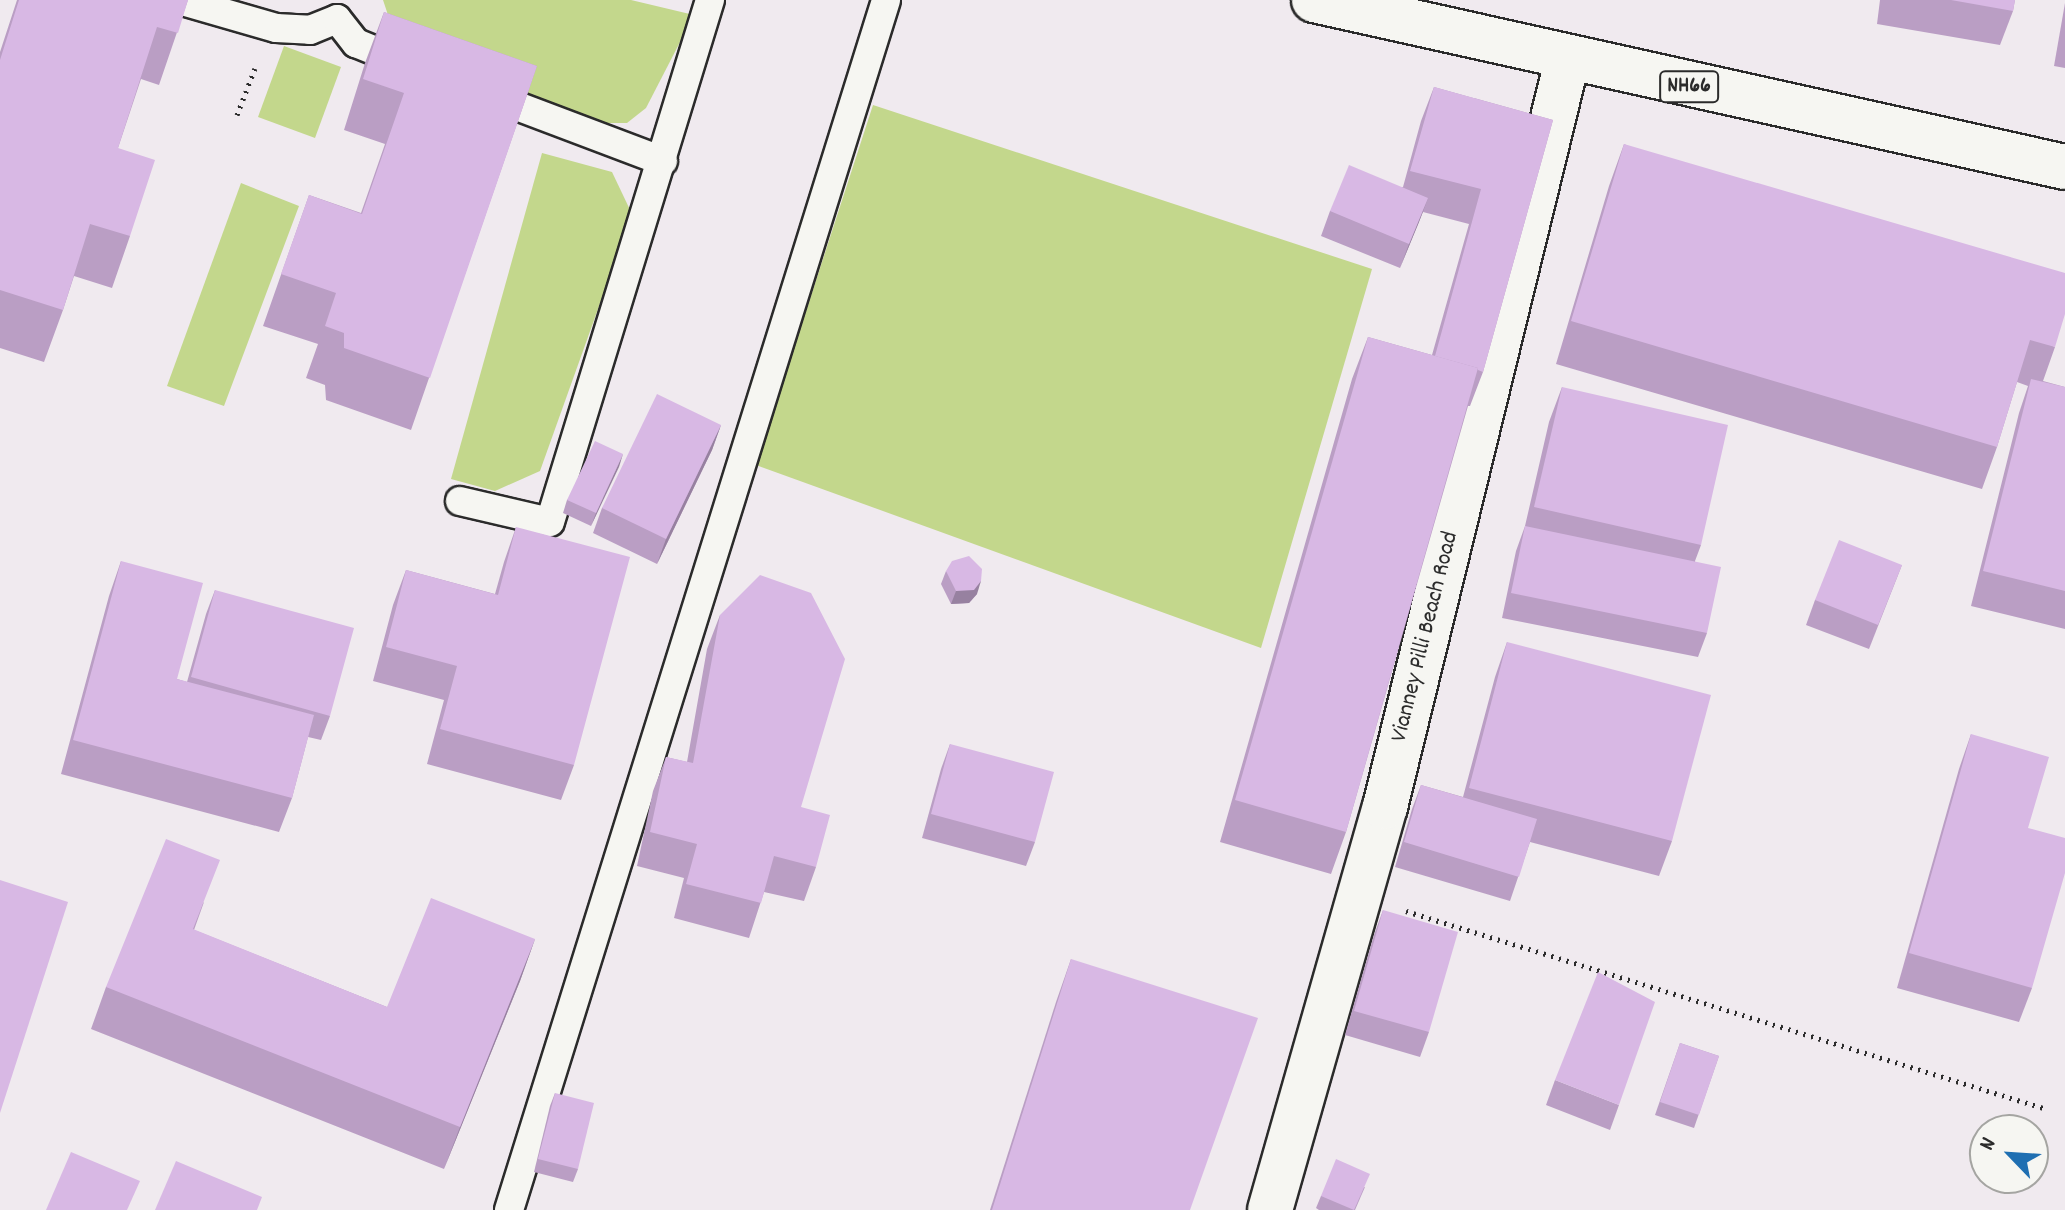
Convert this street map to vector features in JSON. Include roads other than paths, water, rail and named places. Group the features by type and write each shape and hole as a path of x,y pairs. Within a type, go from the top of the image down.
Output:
{"main road":[{"name":"NH66","path":"1314,0 1567,61 2065,167"},
{"name":"Vianney Pilli Beach Road","path":"1270,1210 1360,896 1567,61"}],"lane":[{"path":"179,0 276,28 310,30 340,10 356,43 434,74"},
{"path":"460,501 550,522 710,0"},
{"path":"509,1210 886,0"},
{"path":"463,85 663,161"}]}
